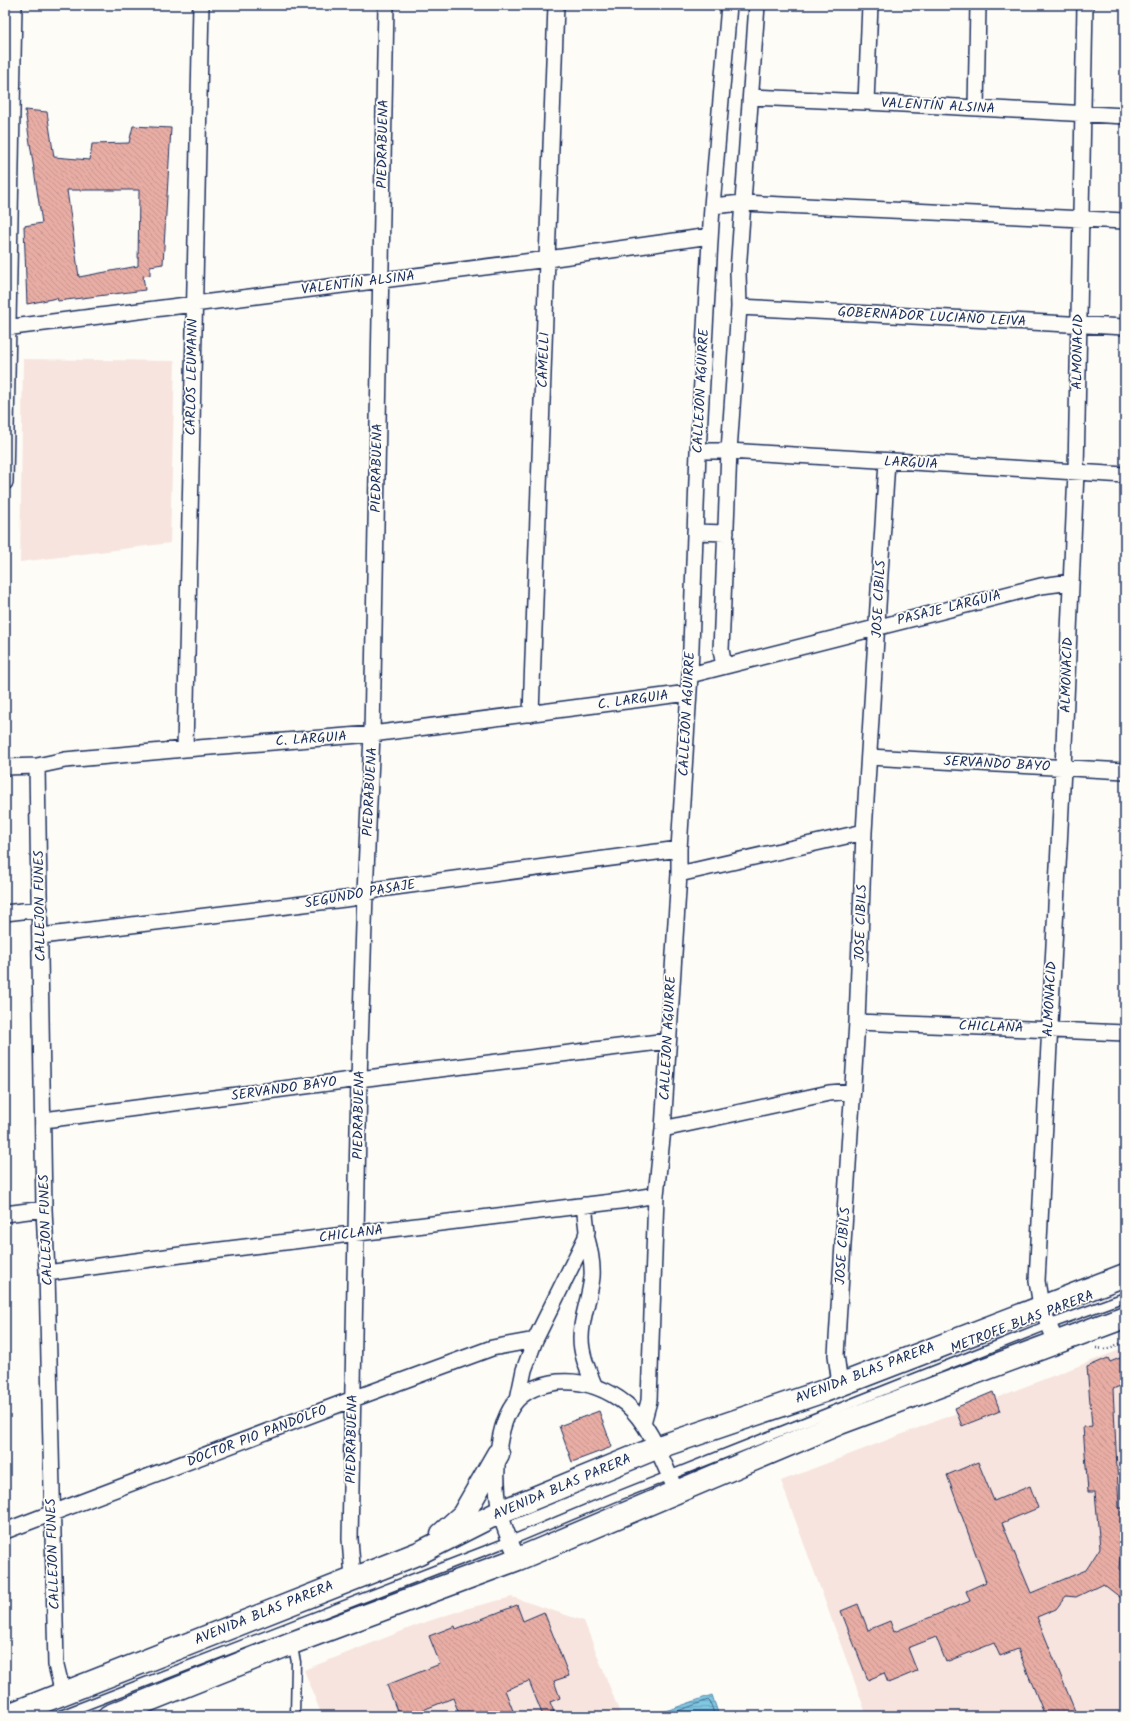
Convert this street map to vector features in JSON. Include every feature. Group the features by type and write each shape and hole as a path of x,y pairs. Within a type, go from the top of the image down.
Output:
{"main road":[{"name":"AVENIDA BLAS PARERA","path":"109,1716 292,1643 673,1484 840,1423 1049,1324 1125,1275"},
{"name":"AVENIDA BLAS PARERA","path":"6,1716 419,1553 500,1512 656,1448 840,1384 1049,1324 1125,1317"},
{"path":"419,1553 463,1516 498,1454"}],"street":[{"path":"5,482 14,5"},
{"name":"CARLOS LEUMANN","path":"186,749 201,5"},
{"name":"PIEDRABUENA","path":"353,1578 350,1539 359,1078 372,734 386,5"},
{"name":"CAMELLI","path":"531,714 556,5"},
{"name":"CALLEJON AGUIRRE","path":"642,1423 649,1401 656,1195 663,1128 667,1041 679,874 679,849 690,675 694,532 710,236 729,5"},
{"path":"724,666 721,650 729,451 739,307 738,272 757,5"},
{"path":"866,102 870,5"},
{"path":"976,108 978,5"},
{"name":"ALMONACID","path":"1049,1324 1037,1281 1048,1029 1063,768 1076,472 1085,5"},
{"name":"VALENTÍN ALSINA","path":"751,97 1125,116"},
{"path":"712,206 743,202 1125,221"},
{"name":"VALENTÍN ALSINA","path":"7,328 548,259 710,236"},
{"name":"GOBERNADOR LUCIANO LEIVA","path":"739,307 1125,327"},
{"name":"LARGUIA","path":"698,451 729,451 1125,475"},
{"name":"JOSE CIBILS","path":"840,1384 836,1355 856,1022 864,832 887,461"},
{"path":"694,532 726,533"},
{"name":"PASAJE LARGUIA","path":"690,675 877,626 1041,586 1071,582"},
{"name":"C. LARGUIA","path":"5,767 37,766 65,760 372,734 688,692"},
{"name":"SERVANDO BAYO","path":"869,757 1125,771"},
{"name":"CALLEJON FUNES","path":"37,766 44,1120 44,1209 47,1273 56,1665 63,1694"},
{"path":"679,874 864,832"},
{"name":"SEGUNDO PASAJE","path":"41,936 353,898 380,890 679,849"},
{"path":"5,913 40,909"},
{"name":"CHICLANA","path":"856,1022 1125,1033"},
{"name":"SERVANDO BAYO","path":"44,1120 359,1078 667,1041"},
{"path":"663,1128 829,1093 852,1091"},
{"name":"CHICLANA","path":"47,1273 656,1195"},
{"path":"584,1205 586,1235 592,1258 592,1277 582,1322 581,1338 583,1356 594,1385"},
{"path":"5,1214 44,1209"},
{"path":"518,1399 524,1370 535,1340 586,1235"},
{"name":"DOCTOR PIO PANDOLFO","path":"5,1531 52,1515 353,1399 492,1348 535,1340"},
{"path":"514,1550 500,1512 496,1485 498,1454 504,1423 510,1410 518,1399 534,1388 549,1383 566,1382 594,1385 610,1393 626,1404 642,1423 673,1484"}],"lane":[{"name":"METROFE BLAS PARERA","path":"1049,1324 1125,1297"},
{"path":"58,1716 514,1550"},
{"path":"292,1643 296,1662 294,1716"}],"shaded area":[{"path":"23,359 175,361 170,543 20,562"},
{"path":"1125,1348 1125,1716 867,1716 781,1481"},
{"path":"512,1597 584,1621 621,1716 460,1716 457,1708 435,1716 322,1716 304,1670 420,1624 465,1609"}],"water":[{"path":"712,1695 719,1716 661,1716 660,1713"}],"building":[{"path":"25,110 47,112 54,157 90,160 92,144 129,143 133,126 171,128 163,264 150,266 150,275 143,276 145,290 58,301 57,298 27,304 24,226 42,223","holes":["67,190 139,190 138,266 79,277"]},
{"path":"1125,1356 1125,1384 1113,1389 1119,1508 1125,1508 1125,1547 1121,1547 1119,1569 1125,1574 1125,1601 1103,1584 1076,1597 1066,1596 1056,1609 1037,1617 1077,1716 1045,1716 1018,1649 1000,1656 994,1643 946,1662 936,1637 908,1648 917,1671 888,1683 884,1673 868,1680 841,1611 858,1604 868,1630 890,1621 894,1632 970,1601 966,1591 986,1582 947,1475 978,1462 994,1501 1030,1486 1038,1508 1002,1523 1031,1593 1086,1570 1100,1548 1095,1492 1088,1492 1083,1427 1092,1426 1087,1367 1108,1358 1110,1362"},
{"path":"993,1392 1000,1411 962,1426 955,1408"},
{"path":"599,1411 612,1447 572,1462 559,1426"},
{"path":"517,1605 523,1621 544,1612 569,1676 554,1681 560,1698 550,1702 554,1712 543,1716 529,1681 505,1690 515,1716 460,1716 453,1698 408,1716 399,1716 387,1685 440,1664 429,1636 455,1626 456,1629"}]}
